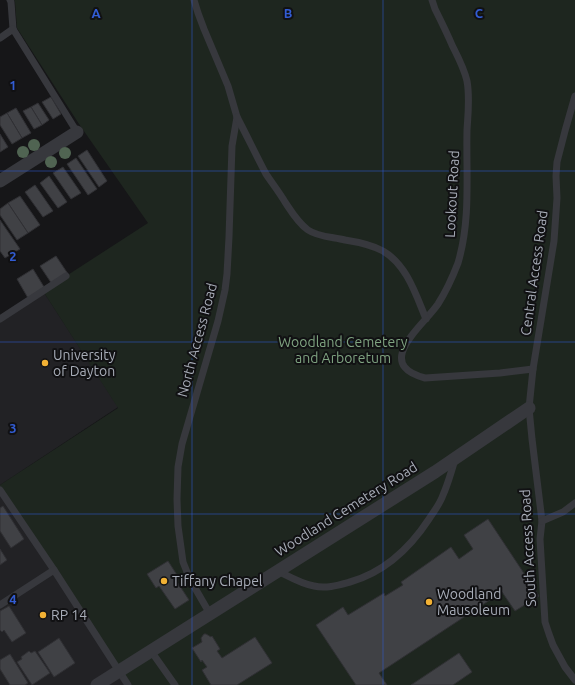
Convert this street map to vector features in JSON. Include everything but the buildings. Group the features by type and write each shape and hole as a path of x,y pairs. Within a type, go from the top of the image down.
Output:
{"street":[{"path":"0,181 77,132"},
{"name":"Woodland Cemetery Road","path":"97,685 455,459 530,408"}],"lane":[{"path":"10,0 13,29 77,132"},
{"name":"North Access Road","path":"194,0 204,29 228,86 238,117 232,146 229,237 225,290 218,321 182,444 178,467 178,526 183,562 192,583 210,614"},
{"name":"Lookout Road","path":"432,0 460,61 468,84 469,113 467,129 467,198 464,238 457,264 438,304 407,341 401,354 401,362 414,376 425,378 500,373 533,369"},
{"path":"0,38 13,29"},
{"name":"Central Access Road","path":"530,408 533,369 554,241 557,162 564,131 575,96"},
{"path":"238,117 267,174 290,210 302,225 311,232 319,235 367,245 390,256 399,265 410,281 426,319"},
{"path":"0,318 66,276"},
{"name":"South Access Road","path":"530,408 532,439 542,522 540,539 546,624 550,639 556,651 565,667 575,680"},
{"path":"278,571 308,585 324,587 355,580 372,574 382,568 410,545 426,523 443,495 455,459"},
{"path":"0,490 54,570 128,685"},
{"path":"542,522 564,512 575,503"},
{"path":"0,605 54,570"},
{"path":"151,651 175,685"}],"shaded area":[{"name":"University of Dayton","path":"43,291 118,407 0,485 0,319"},
{"path":"0,486 109,656 132,685 0,685"}],"green space":[{"name":"Woodland Cemetery and Arboretum","path":"14,0 575,0 575,685 132,685 112,660 0,486 118,408 43,291 148,223 79,124 17,28"}],"place":[{"name":"University of Dayton","path":"45,363"},
{"name":"Tiffany Chapel","path":"164,581"},
{"name":"Woodland Mausoleum","path":"429,602"},
{"name":"RP 14","path":"43,615"}]}
